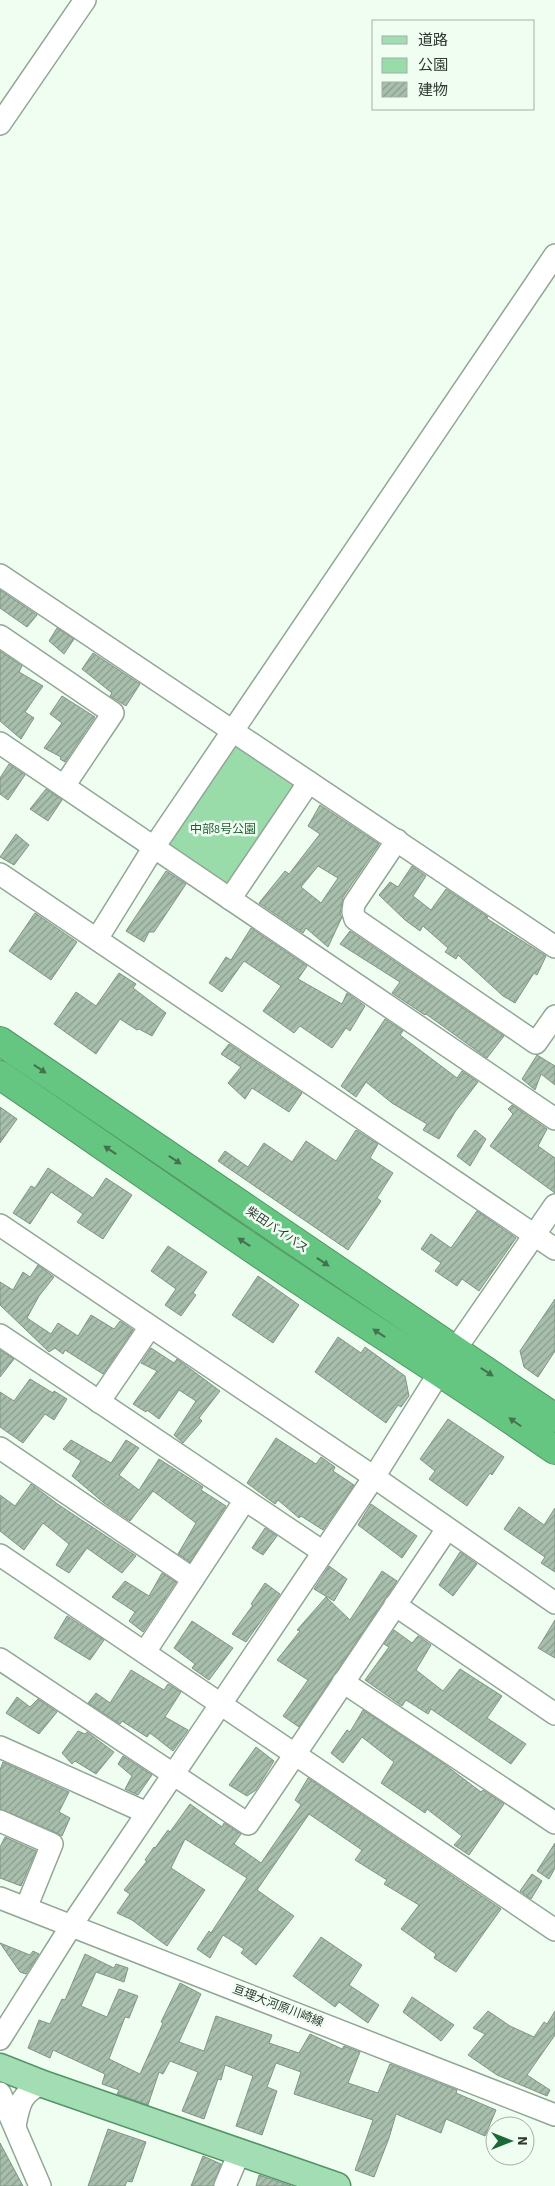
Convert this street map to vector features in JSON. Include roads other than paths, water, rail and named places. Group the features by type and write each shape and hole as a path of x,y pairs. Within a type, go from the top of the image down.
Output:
{"highway":[{"name":"柴田バイパス","path":"0,1041 555,1418"},
{"path":"0,1075 555,1450"}],"main road":[{"path":"0,2067 43,2084 337,2186"}],"street":[{"path":"0,124 85,0"},
{"path":"97,939 154,847 555,255"},
{"path":"0,575 555,947"},
{"path":"0,636 113,713 64,786"},
{"path":"0,743 555,1119"},
{"path":"230,899 309,782"},
{"path":"397,840 354,904 353,912 355,919 536,1043 555,1016"},
{"path":"0,874 555,1249"},
{"path":"0,2039 172,1775 374,1477 439,1373 555,1205"},
{"path":"0,1225 374,1477 555,1603"},
{"path":"99,1402 150,1327"},
{"path":"0,1335 323,1552"},
{"path":"0,1448 193,1578"},
{"path":"144,1652 245,1500"},
{"path":"0,1659 248,1824 447,1529"},
{"path":"0,1555 555,1930"},
{"path":"395,1605 555,1714"},
{"path":"344,1682 555,1823"},
{"path":"0,1747 147,1813"},
{"path":"0,1820 52,1844 26,1908"},
{"name":"亘理大河原川崎線","path":"0,1898 555,2115"},
{"path":"15,2126 25,2095 32,2088 43,2084"},
{"path":"0,2093 40,2186"},
{"path":"225,2186 240,2152"}],"park label":[{"name":"中部8号公園","path":"223,829"}]}
